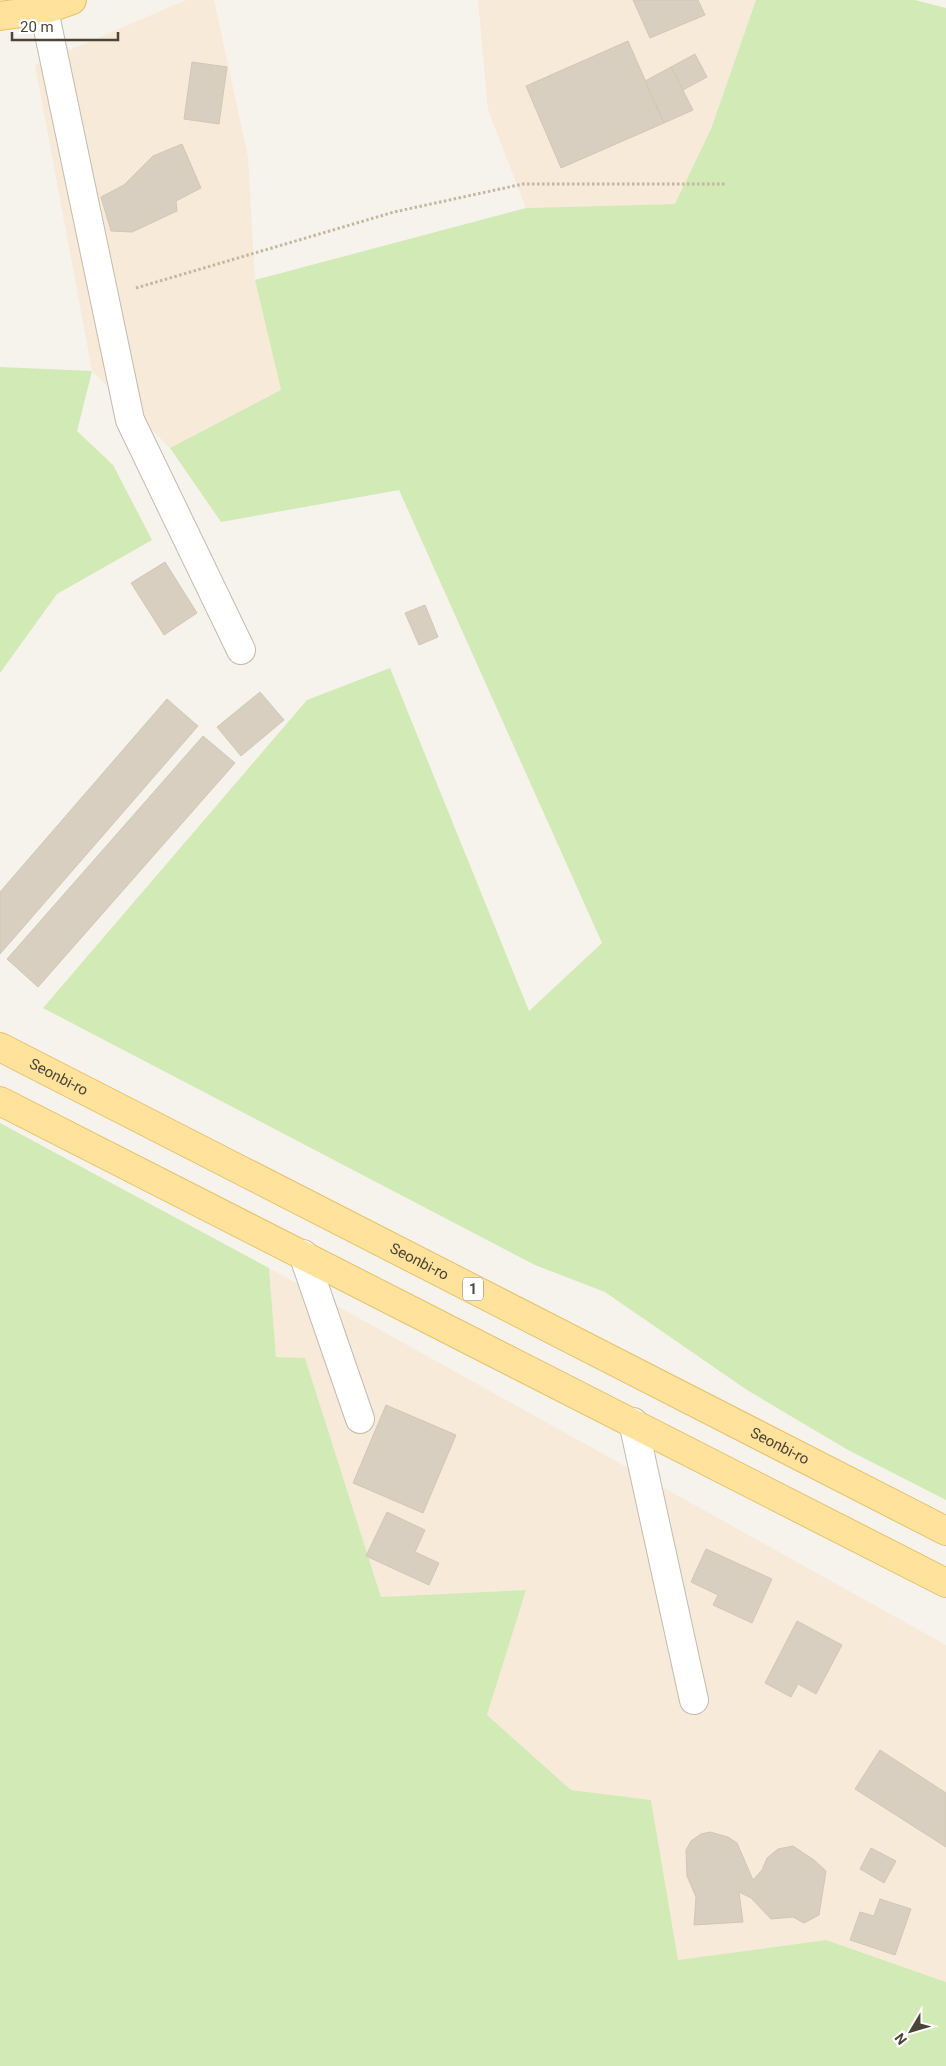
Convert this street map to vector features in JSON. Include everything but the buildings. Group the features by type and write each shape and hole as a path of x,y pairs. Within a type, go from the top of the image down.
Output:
{"main road":[{"path":"0,16 44,10 72,0"},
{"name":"Seonbi-ro","path":"0,1047 946,1531"},
{"path":"0,1100 946,1583"}],"lane":[{"path":"44,10 130,420 241,650"},
{"path":"303,1254 360,1419"},
{"path":"633,1422 694,1700"}],"path":[{"path":"104,298 394,212 523,184 725,184"}],"shaded area":[{"path":"186,0 214,0 248,157 255,280 281,390 170,448 92,371 35,65"},
{"path":"478,0 756,0 711,129 676,204 526,208 488,110"},
{"path":"269,1268 946,1645 946,1982 826,1940 678,1960 651,1800 571,1790 487,1715 526,1590 381,1597 305,1358 276,1358"}],"green space":[{"path":"756,0 915,0 946,8 946,1500 848,1450 747,1390 605,1292 535,1265 43,1008 307,700 390,668 529,1011 602,943 399,490 221,522 170,448 281,390 255,280 526,208 675,204 711,129"},
{"path":"0,367 92,371 77,431 113,465 152,540 57,594 0,673"},
{"path":"0,1123 269,1268 276,1357 305,1358 381,1597 526,1590 487,1715 571,1790 651,1800 678,1960 826,1940 946,1982 946,2066 0,2066"}]}
